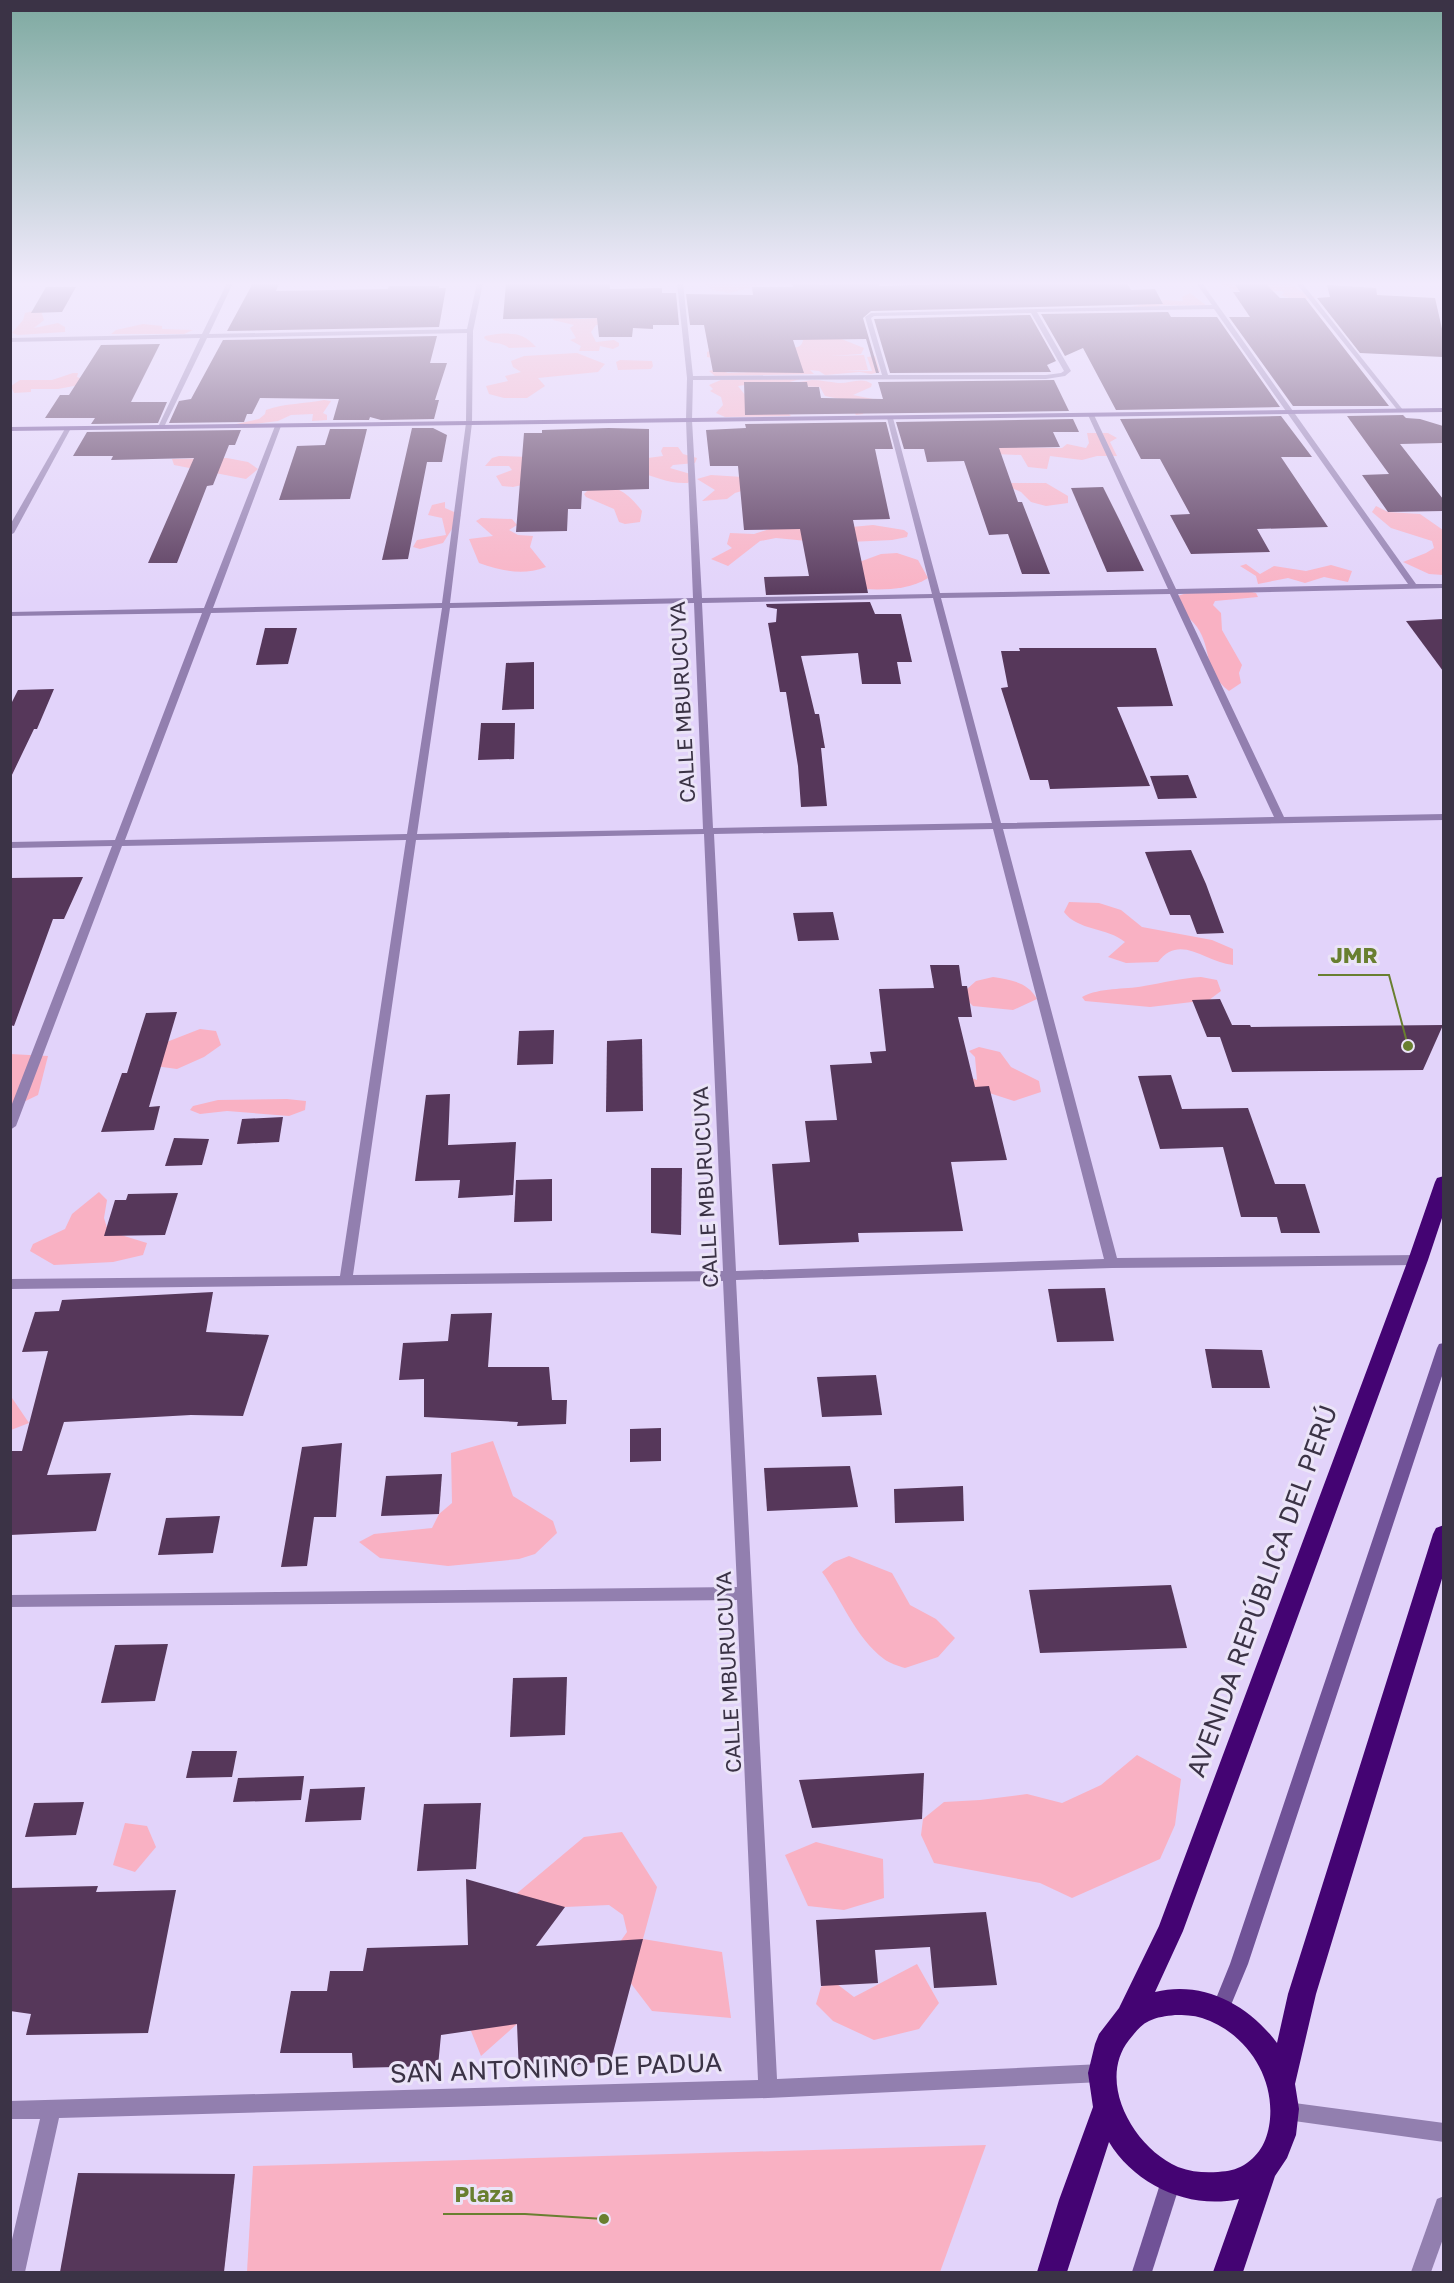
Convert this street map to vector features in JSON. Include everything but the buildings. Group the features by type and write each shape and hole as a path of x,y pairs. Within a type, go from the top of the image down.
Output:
{"highway":[{"name":"AVENIDA REPÚBLICA DEL PERÚ","path":"1129,2018 1170,1931 1418,1260 1443,1182"},
{"path":"1282,2081 1302,1994 1443,1534"},
{"path":"1228,2272 1263,2170 1281,2143 1287,2111 1282,2081 1269,2055 1251,2032 1220,2011 1202,2003 1175,2001 1151,2006 1129,2018 1116,2033 1106,2051 1102,2073 1107,2108 1121,2139 1145,2164 1171,2181 1207,2190 1237,2185 1263,2170"},
{"path":"1052,2272 1074,2200 1107,2108"}],"street":[{"path":"161,427 179,390"},
{"path":"346,1280 446,606 469,423 469,390"},
{"name":"CALLE MBURUCUYA","path":"690,390 697,601 768,2089"},
{"path":"1273,390 1414,587"},
{"path":"1384,390 1401,411"},
{"path":"10,429 1443,411"},
{"path":"1091,415 1280,820"},
{"path":"890,418 1112,1263"},
{"path":"10,1126 278,426"},
{"path":"10,533 68,428"},
{"path":"10,614 1443,586"},
{"path":"10,845 1443,817"},
{"path":"10,1284 729,1276 1112,1263 1418,1260"},
{"path":"1220,2011 1239,1964 1443,1348"},
{"path":"10,1601 745,1593"},
{"name":"SAN ANTONINO DE PADUA","path":"10,2110 768,2089 1102,2073"},
{"path":"15,2272 52,2109"},
{"path":"1287,2111 1443,2133"},
{"path":"1142,2272 1171,2181"},
{"path":"1421,2272 1443,2206"}],"shaded area":[{"path":"13,390 31,390 31,392 14,393"},
{"path":"487,390 540,390 527,398 504,398 489,394"},
{"path":"741,390 745,395 791,416 725,417 716,413 723,405 721,397 710,391"},
{"path":"821,390 865,390 853,395 873,399 874,404 865,409 863,414 856,415 845,400 825,396"},
{"path":"324,400 331,401 323,413 327,415 327,420 312,421 313,414 291,415 278,421 246,427 236,424 259,419 266,410 273,408"},
{"path":"1087,433 1108,433 1117,438 1110,442 1117,456 1097,456 1082,460 1050,456 1047,469 1028,467 1021,455 995,454 993,447 1062,448 1067,444 1086,448 1089,443"},
{"path":"663,447 678,447 683,454 697,458 695,463 673,465 670,468 694,475 688,483 668,481 638,472 640,459 663,456 661,451"},
{"path":"499,456 530,457 531,483 513,487 502,486 496,476 512,470 509,466 485,466 492,458"},
{"path":"227,458 248,462 258,469 246,479 174,465 172,459"},
{"path":"711,475 759,478 755,487 735,493 727,499 702,501 715,490 697,479"},
{"path":"992,483 1046,483 1068,496 1068,503 1046,506 1031,502 1021,492 1010,487"},
{"path":"594,484 616,488 632,499 642,511 640,522 625,524 619,522 614,509 586,497 584,494"},
{"path":"445,502 445,508 461,515 443,543 420,549 413,547 417,540 446,535 442,518 428,515 432,505"},
{"path":"1376,506 1388,512 1420,514 1443,530 1443,575 1429,574 1403,562 1434,548 1432,541 1391,528 1372,512"},
{"path":"481,518 512,519 517,525 509,530 518,535 533,536 530,547 546,567 521,572 479,563 469,539 493,536 476,521"},
{"path":"785,524 830,529 873,525 904,530 908,533 907,537 892,540 828,543 776,538 760,541 728,566 711,559 732,548 727,544 730,533 754,534"},
{"path":"897,553 918,560 928,578 905,587 863,589 851,565 881,554"},
{"path":"1246,564 1260,574 1274,566 1306,571 1331,565 1352,571 1348,582 1324,577 1305,583 1288,578 1258,584 1256,576 1240,566"},
{"path":"1247,591 1256,593 1258,597 1215,601 1213,605 1221,613 1222,630 1242,665 1239,673 1241,683 1229,691 1215,676 1202,635 1180,609 1174,597 1187,593"},
{"path":"1069,902 1099,903 1121,910 1142,927 1212,940 1233,949 1233,965 1184,949 1166,954 1158,962 1126,963 1108,957 1125,942 1070,918 1064,912"},
{"path":"993,977 1024,985 1037,999 1013,1010 973,1006 966,999 967,989 976,981"},
{"path":"1201,977 1217,980 1221,991 1209,1000 1150,1007 1085,1001 1082,997 1104,990"},
{"path":"200,1029 216,1031 221,1045 204,1057 177,1069 140,1064 159,1045"},
{"path":"979,1047 1000,1052 1011,1067 1039,1081 1041,1092 1014,1101 977,1089 951,1070 977,1080 975,1057 969,1051"},
{"path":"10,1054 48,1056 38,1095 11,1108"},
{"path":"218,1100 306,1101 305,1110 289,1116 227,1111 200,1114 190,1110 193,1106"},
{"path":"99,1192 107,1200 104,1218 108,1231 147,1243 143,1255 113,1262 54,1265 30,1251 33,1244 65,1229 72,1214"},
{"path":"10,1395 29,1423 11,1430 10,1430"},
{"path":"493,1441 513,1496 553,1521 557,1533 535,1554 519,1559 448,1566 380,1558 359,1542 374,1534 432,1528 439,1514 452,1503 451,1453"},
{"path":"849,1556 892,1573 910,1605 936,1619 955,1638 938,1657 905,1668 886,1660 865,1640 822,1572 834,1562"},
{"path":"1137,1755 1181,1779 1175,1825 1160,1859 1072,1898 1040,1883 934,1863 921,1835 923,1819 944,1802 1027,1794 1062,1803 1101,1785"},
{"path":"125,1823 147,1826 156,1847 135,1872 113,1865"},
{"path":"622,1832 657,1887 643,1939 722,1952 731,2018 652,2011 610,1956 627,1932 623,1915 609,1905 565,1907 540,1926 517,2024 481,2056 471,2031 485,1946 509,1900 584,1837"},
{"path":"816,1842 883,1859 884,1898 844,1910 808,1906 785,1855"},
{"path":"917,1964 939,2003 919,2029 874,2040 833,2021 816,2004 821,1987 833,1981 854,1997"},
{"path":"986,2145 940,2272 247,2272 253,2166"}],"place":[{"name":"JMR","path":"1408,1046"},
{"name":"Plaza","path":"604,2219"}]}
